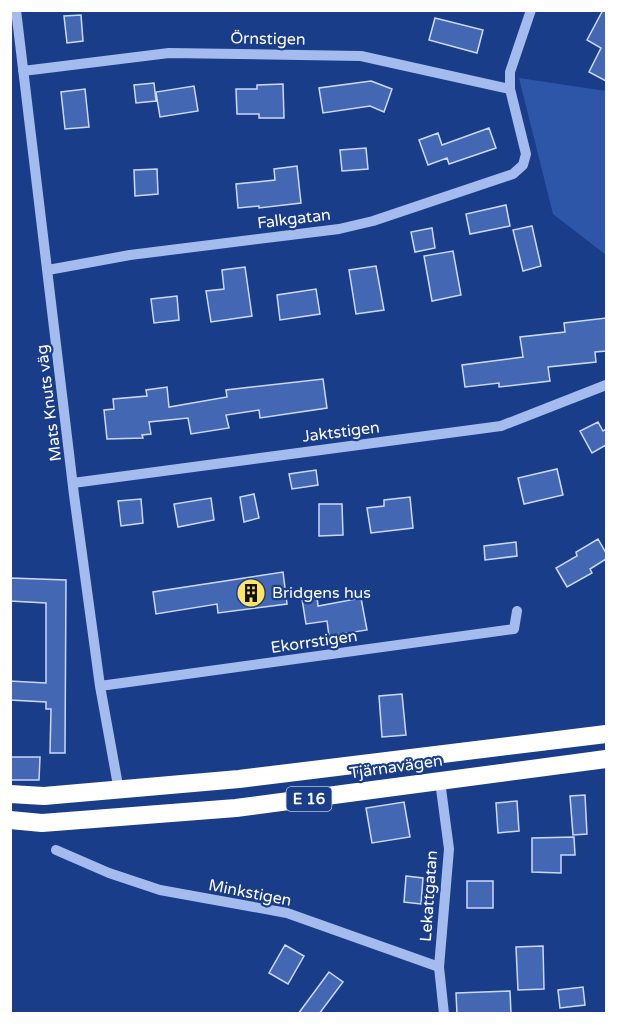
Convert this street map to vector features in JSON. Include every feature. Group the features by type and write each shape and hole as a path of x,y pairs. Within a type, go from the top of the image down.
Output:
{"highway":[{"name":"Tjärnavägen","path":"10,794 44,796 239,779 606,734"},
{"name":"Tjärnavägen","path":"10,820 42,823 236,808 606,759"}],"street":[{"name":"Mats Knuts väg","path":"16,10 100,686 119,791"},
{"path":"510,89 510,72 531,10"},
{"name":"Örnstigen","path":"23,71 169,53 361,56 510,89"},
{"name":"Falkgatan","path":"48,270 130,255 339,229 374,221 513,174 523,165 526,154 510,89"},
{"name":"Jaktstigen","path":"74,483 501,426 606,385"},
{"name":"Ekorrstigen","path":"100,686 514,629 517,611"},
{"name":"Lekattgatan","path":"440,781 449,849 439,967 444,1014"},
{"name":"Minkstigen","path":"56,850 109,873 159,890 287,914 439,967"}],"shaded area":[{"path":"519,78 606,91 606,255 553,214"}],"building":[{"path":"603,10 606,10 606,81 589,72 601,48 587,40"},
{"path":"81,15 83,41 67,43 64,16"},
{"path":"435,18 483,30 477,53 429,40"},
{"path":"371,81 392,89 384,112 370,106 323,113 319,88"},
{"path":"154,83 156,101 136,103 134,85"},
{"path":"283,84 284,118 259,118 259,114 237,114 236,89 257,89 257,85"},
{"path":"194,86 198,111 160,117 156,92"},
{"path":"85,89 89,127 65,129 61,92"},
{"path":"489,128 496,148 449,164 447,158 428,165 419,140 438,133 442,145"},
{"path":"366,148 368,169 342,171 340,150"},
{"path":"297,166 301,203 238,208 236,184 275,180 274,169"},
{"path":"157,169 158,194 135,196 134,170"},
{"path":"506,205 510,226 470,234 466,214"},
{"path":"532,226 541,266 523,271 513,230"},
{"path":"432,228 435,248 415,252 411,232"},
{"path":"453,251 461,295 432,301 424,256"},
{"path":"376,266 384,310 356,314 349,270"},
{"path":"245,267 252,316 211,322 206,291 224,289 222,270"},
{"path":"316,289 320,314 280,320 277,295"},
{"path":"177,296 179,320 154,323 151,299"},
{"path":"606,318 606,351 595,352 596,362 548,367 550,381 499,387 499,383 465,387 462,365 523,357 520,337 565,332 564,323"},
{"path":"323,379 327,408 260,418 259,410 226,415 229,428 191,434 188,418 149,422 151,434 142,435 143,438 107,439 104,410 114,409 113,399 147,396 146,390 167,387 169,407 227,397 226,390"},
{"path":"598,422 603,431 606,429 606,445 592,453 580,431"},
{"path":"557,469 563,495 524,504 518,478"},
{"path":"316,470 318,485 292,489 289,474"},
{"path":"254,494 259,518 244,522 240,497"},
{"path":"410,497 413,528 371,533 367,508 384,506 384,500"},
{"path":"211,498 214,520 178,527 174,504"},
{"path":"141,499 143,523 121,526 118,501"},
{"path":"319,504 342,504 343,535 319,536"},
{"path":"598,539 606,553 606,559 590,569 592,573 567,587 556,568 577,556 576,552"},
{"path":"516,542 517,556 485,560 484,546"},
{"name":"Bridgens hus","path":"283,572 287,604 218,613 217,604 156,614 153,592"},
{"path":"10,578 66,580 65,753 50,753 51,709 46,709 46,702 10,700 10,681 46,683 46,603 10,601"},
{"path":"317,596 318,606 361,598 367,630 329,636 327,621 306,624 302,599"},
{"path":"402,694 406,735 382,737 379,696"},
{"path":"10,757 40,757 39,780 10,780"},
{"path":"585,795 587,834 573,835 570,796"},
{"path":"517,801 519,831 498,833 496,803"},
{"path":"404,802 410,837 372,843 366,808"},
{"path":"574,837 575,855 561,855 561,873 532,872 532,838"},
{"path":"406,876 423,878 421,904 404,902"},
{"path":"467,881 493,881 493,908 467,908"},
{"path":"285,945 304,956 288,984 269,973"},
{"path":"543,946 544,989 518,990 516,947"},
{"path":"329,972 343,982 319,1014 298,1014"},
{"path":"583,987 585,1005 560,1008 558,990"},
{"path":"510,991 511,1014 457,1014 456,993"}],"place":[{"name":"Bridgens hus","path":"251,593"}]}
